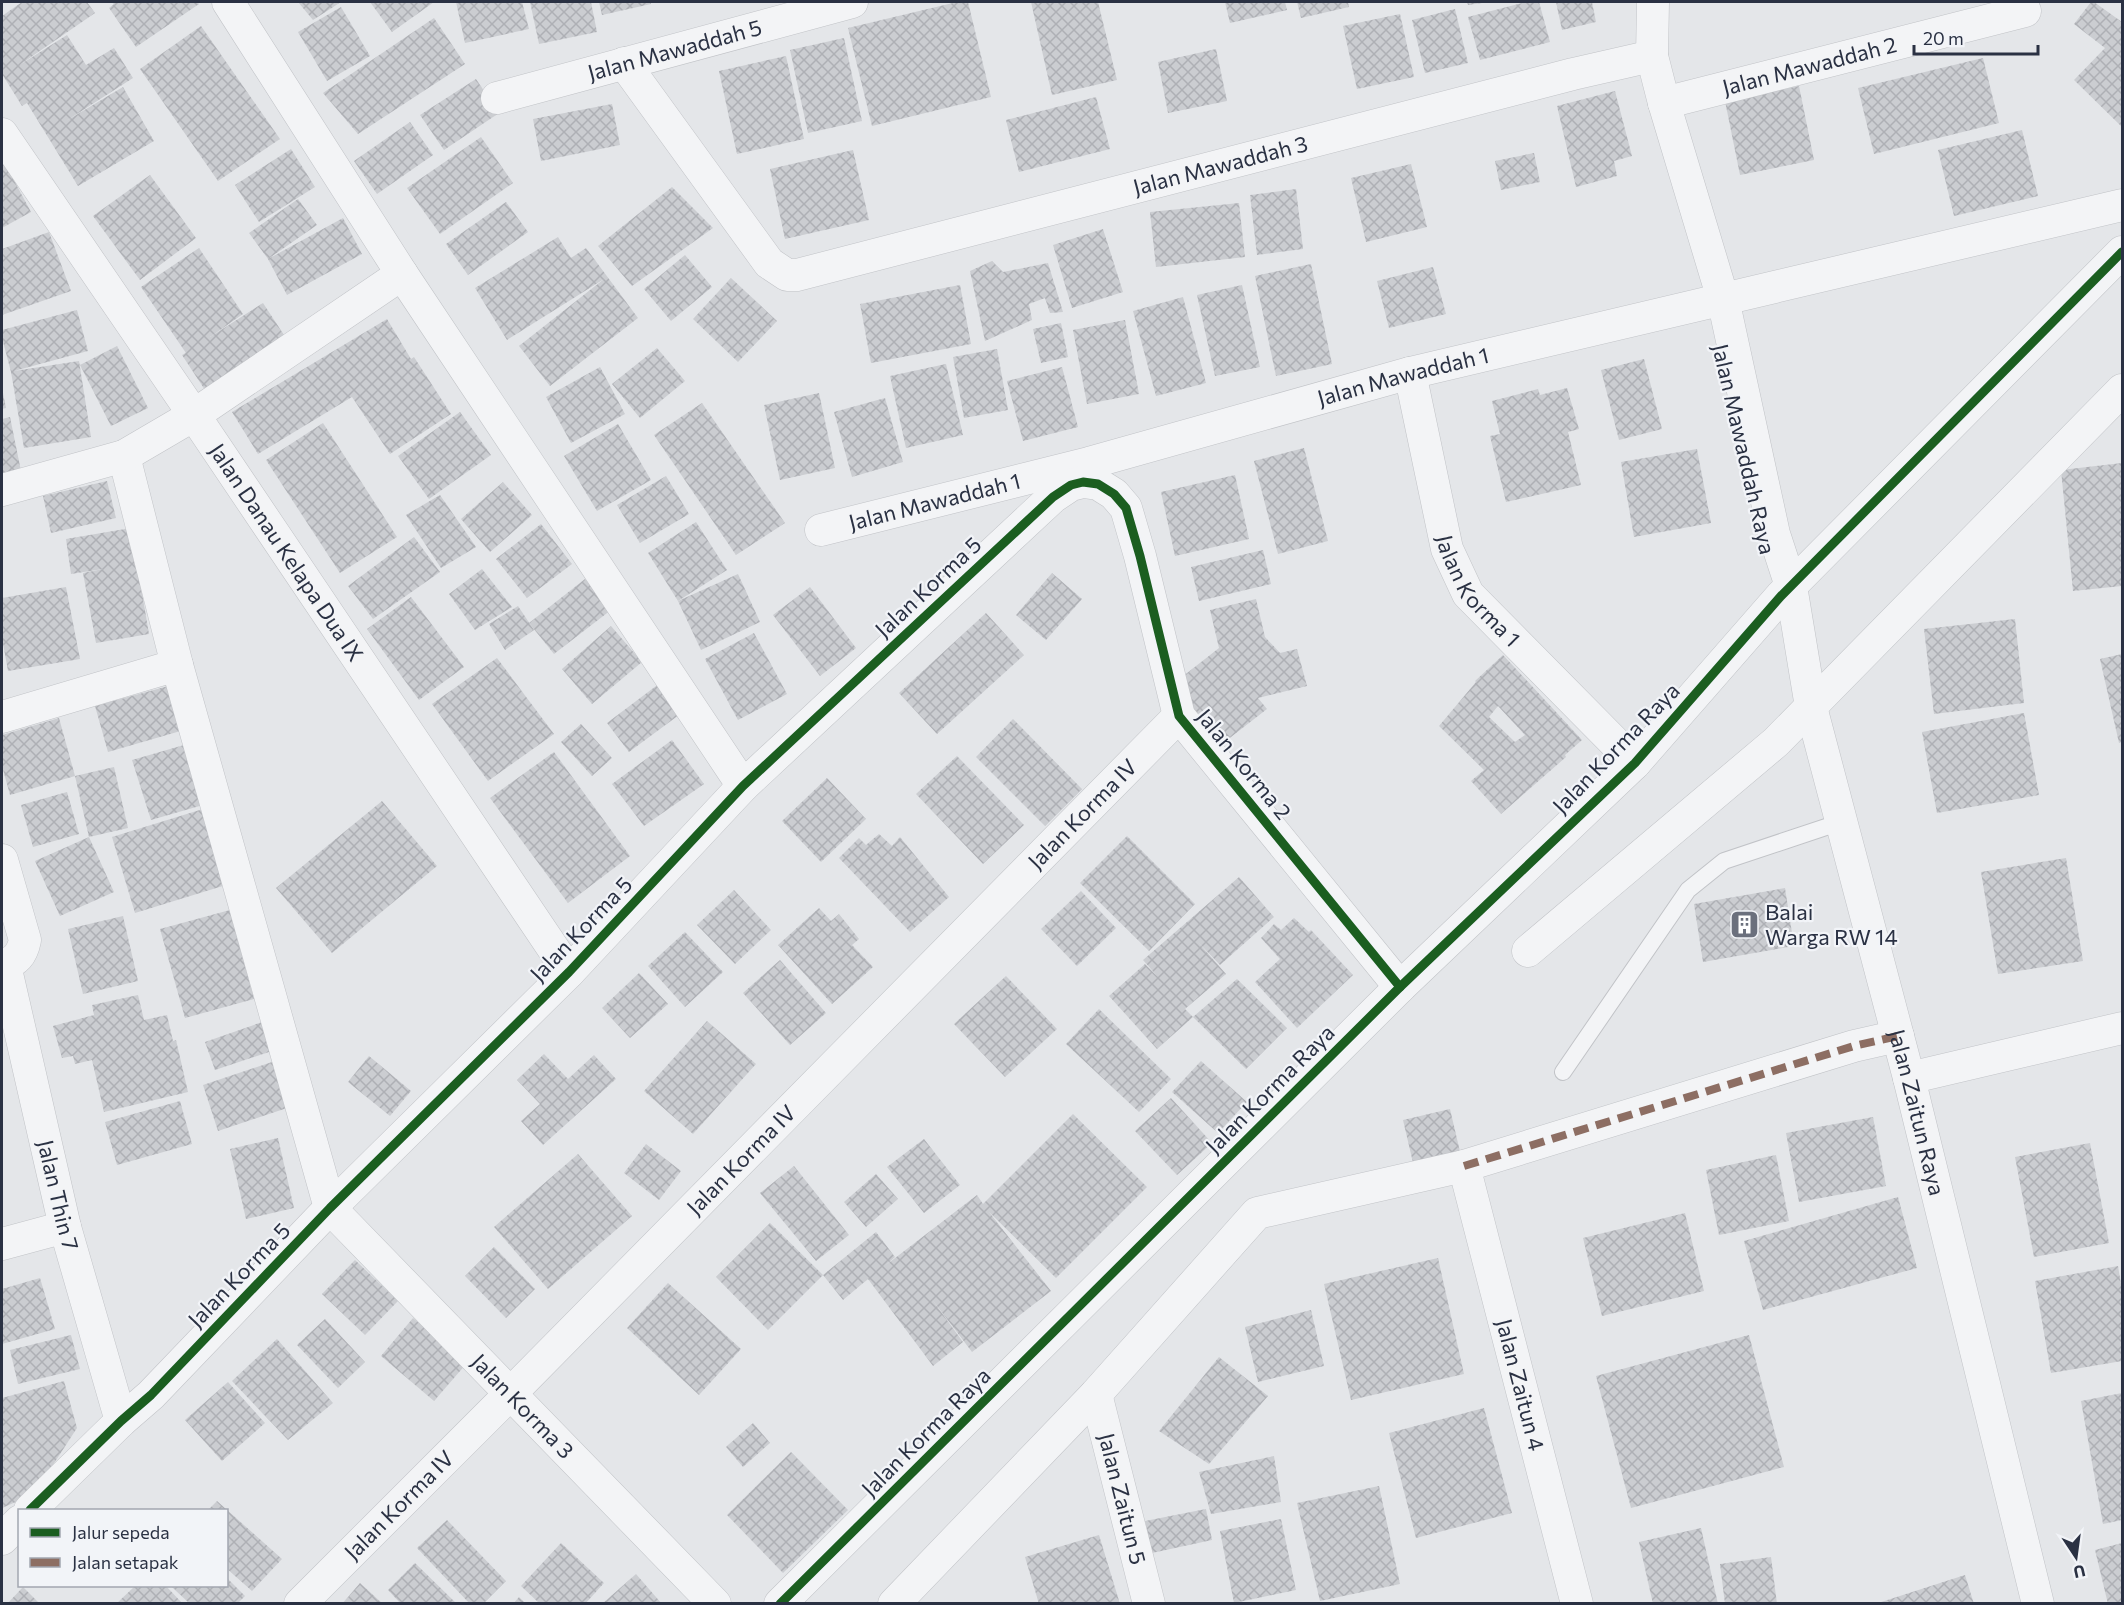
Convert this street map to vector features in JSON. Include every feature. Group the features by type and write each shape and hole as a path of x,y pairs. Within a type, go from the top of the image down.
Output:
{"street":[{"path":"228,2 402,274 743,786"},
{"name":"Jalan Mawaddah 5","path":"497,98 852,2"},
{"name":"Jalan Mawaddah Raya","path":"1641,2 1650,102 1717,301"},
{"name":"Jalan Mawaddah Raya","path":"1653,2 1646,57 1664,103 1717,301 1786,591 1797,622"},
{"name":"Jalan Mawaddah 2","path":"1664,103 2025,11"},
{"name":"Jalan Mawaddah 3","path":"624,63 769,263 787,275 797,275 1646,57"},
{"name":"Jalan Danau Kelapa Dua IX","path":"2,134 569,972"},
{"name":"Jalan Mawaddah 1","path":"821,530 1084,473 1410,373 2122,205"},
{"name":"Jalan Korma Raya","path":"780,1604 1400,987 1635,763 1786,591 2122,252"},
{"path":"2,490 124,456 194,415 402,274"},
{"name":"Jalan Korma 1","path":"1410,373 1446,549 1468,594 1635,763"},
{"path":"1528,951 1776,742 2122,390"},
{"path":"124,456 177,665 330,1208"},
{"name":"Jalan Korma 5","path":"31,1509 121,1421 151,1395 330,1208 569,972 743,786 1053,497 1084,473"},
{"name":"Jalan Korma 2","path":"1084,473 1114,494 1126,508 1179,716 1400,987"},
{"name":"Jalan Zaitun Raya","path":"1797,622 1810,707 1909,1078 2038,1604"},
{"path":"2,717 177,665"},
{"name":"Jalan Korma IV","path":"300,1604 1179,716"},
{"path":"2,860 25,940 23,950 17,959 3,965"},
{"name":"Jalan Thin 7","path":"3,965 65,1227 121,1421"},
{"path":"1909,1078 2122,1028"},
{"path":"894,1604 1096,1394 1257,1213 1464,1166 1854,1046 1898,1036"},
{"name":"Jalan Zaitun 4","path":"1464,1166 1577,1604"},
{"name":"Jalan Korma 3","path":"330,1208 715,1604"},
{"path":"2,1244 65,1227"},
{"name":"Jalan Zaitun 5","path":"1096,1394 1149,1604"},
{"path":"2,1539 18,1523"}],"lane":[{"path":"1563,1072 1682,898 1709,871 1724,861 1841,822"}],"building":[{"path":"22,2 87,2 95,13 18,66 67,35 86,65 114,48 133,78 66,121 123,87 154,141 78,186 27,103 22,106 2,74 2,16"},
{"path":"112,2 197,2 199,4 136,47 109,8 114,4"},
{"path":"298,2 341,2 313,20"},
{"path":"370,2 434,2 392,32"},
{"path":"456,2 522,2 529,29 465,43"},
{"path":"530,2 591,2 597,32 539,44"},
{"path":"599,2 651,2 651,4 602,15"},
{"path":"957,2 968,2 991,97 872,126 848,28"},
{"path":"1031,2 1098,2 1117,80 1052,95"},
{"path":"1225,2 1285,2 1287,10 1230,23"},
{"path":"1297,2 1348,2 1349,7 1301,18"},
{"path":"1467,2 1482,2 1482,3 1468,5"},
{"path":"1526,2 1539,2 1550,42 1480,60 1468,17"},
{"path":"1556,2 1592,2 1596,22 1562,30"},
{"path":"2091,2 2122,22 2122,127 2074,80 2105,48 2074,24"},
{"path":"341,7 370,56 327,81 298,32"},
{"path":"1455,9 1468,63 1425,73 1412,20"},
{"path":"1400,14 1414,77 1357,89 1343,26"},
{"path":"434,18 465,64 358,134 323,93"},
{"path":"201,26 280,139 218,181 140,69"},
{"path":"844,38 862,121 808,133 790,50"},
{"path":"1216,49 1227,101 1168,113 1158,62"},
{"path":"786,56 804,139 737,154 719,71"},
{"path":"1983,58 1999,123 1874,154 1858,88"},
{"path":"476,79 499,113 444,150 420,115"},
{"path":"1799,86 1814,160 1740,175 1725,101"},
{"path":"1615,91 1632,156 1614,161 1617,176 1576,187 1557,106"},
{"path":"1096,97 1110,149 1019,172 1006,120"},
{"path":"612,104 620,145 541,161 533,119"},
{"path":"410,122 433,155 377,194 354,161"},
{"path":"2022,130 2038,196 1954,216 1938,150"},
{"path":"481,137 513,183 440,234 407,188"},
{"path":"291,149 315,187 259,222 235,185"},
{"path":"853,150 869,220 785,239 770,169"},
{"path":"1534,153 1540,182 1501,190 1495,161"},
{"path":"2,158 31,212 2,228"},
{"path":"1411,164 1427,227 1366,242 1351,178"},
{"path":"150,175 196,238 140,280 93,216"},
{"path":"672,187 713,228 632,286 598,246"},
{"path":"1296,189 1303,249 1257,255 1250,195"},
{"path":"298,199 317,225 268,259 249,233"},
{"path":"506,202 528,232 468,275 446,244"},
{"path":"1239,203 1245,257 1156,267 1150,212"},
{"path":"343,218 362,254 287,295 268,259"},
{"path":"1103,229 1123,292 1072,308 1053,245"},
{"path":"49,232 71,291 2,315 2,249"},
{"path":"558,237 571,258 586,248 638,318 550,386 519,346 604,279 507,340 475,288"},
{"path":"199,248 243,314 210,337 263,303 286,338 205,390 182,355 186,353 141,287"},
{"path":"685,255 712,287 671,321 644,289"},
{"path":"992,261 1003,272 1048,263 1063,312 1050,313 1045,298 1029,304 1032,320 985,341 970,271"},
{"path":"1311,264 1332,364 1276,376 1255,276"},
{"path":"1433,267 1446,314 1389,328 1377,281"},
{"path":"731,278 777,321 738,362 693,319"},
{"path":"960,285 971,344 871,363 860,304"},
{"path":"1242,285 1260,367 1215,376 1197,295"},
{"path":"1183,297 1206,383 1156,396 1133,311"},
{"path":"77,310 88,351 14,371 79,361 91,437 24,448 2,330"},
{"path":"387,319 411,359 414,357 451,414 390,454 352,397 258,454 232,412"},
{"path":"1125,320 1139,394 1087,404 1073,330"},
{"path":"1061,323 1068,357 1041,363 1033,329"},
{"path":"117,346 148,408 111,426 80,365"},
{"path":"657,348 685,381 640,418 612,384"},
{"path":"997,349 1008,410 964,418 953,357"},
{"path":"1644,359 1662,429 1619,440 1601,370"},
{"path":"946,364 963,435 906,448 890,376"},
{"path":"600,367 625,414 571,443 546,397"},
{"path":"1062,367 1078,427 1023,441 1007,381"},
{"path":"2,388 6,408 2,409"},
{"path":"1567,388 1579,429 1568,432 1581,485 1506,502 1490,436 1500,434 1492,401 1538,389 1540,395"},
{"path":"819,393 835,468 780,480 764,405"},
{"path":"885,398 903,462 852,477 834,412"},
{"path":"702,403 785,523 736,555 654,435"},
{"path":"460,412 491,455 429,499 398,456"},
{"path":"10,417 21,471 2,475 2,419"},
{"path":"323,423 397,537 340,573 266,460"},
{"path":"618,424 651,480 597,511 564,456"},
{"path":"1304,448 1328,541 1278,554 1254,461"},
{"path":"1697,449 1711,523 1634,537 1621,462"},
{"path":"2122,463 2122,586 2073,591 2061,470"},
{"path":"1235,475 1249,539 1175,556 1161,492"},
{"path":"666,476 689,514 640,543 617,505"},
{"path":"107,481 116,518 51,533 43,496"},
{"path":"503,482 532,515 490,552 461,519"},
{"path":"440,495 476,547 441,568 406,515"},
{"path":"696,522 727,570 678,601 648,553"},
{"path":"541,524 572,564 527,598 496,559"},
{"path":"131,528 149,634 96,643 83,573 103,569 71,574 66,539"},
{"path":"414,537 440,572 373,619 348,586"},
{"path":"1263,550 1271,584 1199,601 1191,567"},
{"path":"482,569 512,607 475,630 449,594"},
{"path":"1052,573 1082,599 1046,640 1016,615"},
{"path":"738,574 760,622 701,650 678,601"},
{"path":"585,579 611,610 554,654 529,623"},
{"path":"66,587 80,659 8,671 2,638 2,598"},
{"path":"810,587 856,648 820,676 773,615"},
{"path":"411,597 464,667 419,700 367,629"},
{"path":"1256,599 1265,637 1280,653 1297,649 1307,686 1258,698 1267,709 1222,744 1198,713 1192,714 1182,677 1219,648 1210,610"},
{"path":"518,606 534,630 505,650 489,624"},
{"path":"986,613 1024,655 937,734 899,693"},
{"path":"2015,619 2024,703 1934,714 1924,629"},
{"path":"611,626 642,662 592,704 562,669"},
{"path":"754,633 787,694 738,720 705,659"},
{"path":"2122,654 2122,742 2119,743 2100,659"},
{"path":"1503,655 1582,740 1501,814 1471,781 1484,770 1439,726 1475,681","holes":["1498,706 1525,735 1515,742 1489,717"]},
{"path":"497,658 554,734 488,781 432,704"},
{"path":"660,683 683,712 629,752 607,723"},
{"path":"172,685 184,730 108,752 95,706"},
{"path":"2024,713 2039,795 1937,813 1922,732"},
{"path":"59,718 75,776 10,795 2,766 2,735"},
{"path":"1013,719 1082,789 1045,826 976,757"},
{"path":"581,724 612,758 592,776 561,742"},
{"path":"672,740 704,784 644,826 612,784"},
{"path":"191,743 210,803 151,820 132,760"},
{"path":"554,752 630,856 568,903 490,798"},
{"path":"957,756 1024,825 983,864 916,794"},
{"path":"114,767 128,828 89,837 75,776"},
{"path":"827,778 866,819 821,862 782,821"},
{"path":"67,792 79,834 33,847 21,805"},
{"path":"382,801 437,866 332,953 276,888"},
{"path":"203,809 226,885 135,913 112,837"},
{"path":"879,834 892,846 900,837 949,897 910,932 839,858 859,838 866,845"},
{"path":"1127,836 1195,904 1149,951 1080,883"},
{"path":"89,837 114,892 60,916 35,861"},
{"path":"2066,858 2083,961 1998,974 1981,872"},
{"path":"1239,877 1274,917 1220,965 1198,942 1226,974 1185,1009 1193,1017 1157,1049 1109,996 1145,964 1158,977 1143,960"},
{"name":"Balai Warga RW 14","path":"1785,888 1794,946 1703,962 1694,904"},
{"path":"734,890 771,930 735,964 697,925"},
{"path":"1081,891 1116,928 1077,966 1041,929"},
{"path":"819,908 831,921 839,914 859,939 852,945 873,967 832,1004 778,945"},
{"path":"230,910 254,999 185,1018 160,929"},
{"path":"123,916 138,981 83,994 68,929"},
{"path":"1294,918 1309,932 1311,930 1353,975 1297,1028 1255,982 1280,959 1261,938 1274,924 1281,930"},
{"path":"685,932 723,972 685,1007 648,966"},
{"path":"780,960 826,1013 790,1045 743,993"},
{"path":"639,973 668,1004 630,1038 602,1008"},
{"path":"1006,976 1057,1029 1005,1077 954,1024"},
{"path":"1237,979 1287,1028 1246,1069 1193,1017"},
{"path":"138,995 144,1020 167,1015 173,1041 176,1040 188,1092 104,1112 92,1060 75,1064 73,1056 62,1058 53,1026 94,1015 92,1005"},
{"path":"1099,1009 1171,1079 1139,1112 1066,1044"},
{"path":"265,1021 275,1050 215,1070 205,1042"},
{"path":"707,1021 756,1064 693,1134 644,1091"},
{"path":"544,1054 568,1079 594,1055 616,1079 543,1145 521,1121 540,1104 517,1080"},
{"path":"369,1056 411,1091 390,1116 348,1082"},
{"path":"281,1059 296,1105 218,1131 203,1085"},
{"path":"1201,1061 1247,1102 1218,1133 1172,1092"},
{"path":"1171,1098 1212,1143 1177,1175 1135,1131"},
{"path":"180,1101 192,1144 117,1165 105,1122"},
{"path":"1450,1109 1461,1156 1414,1167 1403,1120"},
{"path":"1073,1114 1147,1187 1056,1278 989,1212 1051,1291 972,1352 931,1298 963,1342 933,1366 868,1279 843,1300 823,1275 876,1232 895,1257 886,1265 977,1195 983,1204"},
{"path":"1873,1117 1886,1186 1799,1202 1786,1133"},
{"path":"278,1138 294,1208 246,1219 230,1149"},
{"path":"924,1139 960,1185 924,1213 887,1167"},
{"path":"2090,1143 2109,1243 2034,1257 2015,1157"},
{"path":"646,1144 681,1171 659,1200 624,1173"},
{"path":"578,1154 632,1216 548,1289 494,1227"},
{"path":"1776,1155 1789,1221 1719,1235 1706,1170"},
{"path":"794,1166 849,1235 816,1261 760,1193"},
{"path":"876,1174 898,1199 866,1227 844,1202"},
{"path":"1898,1197 1917,1268 1763,1310 1744,1241"},
{"path":"1685,1213 1704,1291 1602,1316 1583,1238"},
{"path":"770,1223 823,1275 768,1330 716,1277"},
{"path":"494,1247 535,1289 506,1318 465,1276"},
{"path":"1438,1258 1464,1374 1351,1400 1324,1284"},
{"path":"355,1260 398,1301 365,1335 322,1294"},
{"path":"2118,1266 2122,1290 2122,1361 2051,1373 2035,1281"},
{"path":"40,1278 55,1329 2,1344 2,1289"},
{"path":"668,1283 741,1349 699,1395 627,1328"},
{"path":"1311,1310 1324,1366 1258,1382 1245,1327"},
{"path":"413,1318 467,1363 434,1401 381,1356"},
{"path":"325,1319 365,1362 338,1388 297,1345"},
{"path":"71,1335 80,1369 18,1384 10,1350"},
{"path":"1749,1335 1784,1467 1631,1508 1596,1376"},
{"path":"277,1339 333,1403 288,1440 232,1381"},
{"path":"1219,1357 1268,1396 1209,1464 1159,1431"},
{"path":"64,1381 77,1428 34,1494 2,1508 2,1398"},
{"path":"228,1382 265,1423 222,1461 185,1420"},
{"path":"2122,1393 2122,1520 2103,1524 2081,1401"},
{"path":"1484,1408 1512,1513 1416,1538 1389,1433"},
{"path":"753,1423 770,1443 743,1467 726,1447"},
{"path":"791,1452 848,1510 783,1573 727,1515"},
{"path":"1274,1456 1281,1502 1211,1514 1199,1472"},
{"path":"1379,1486 1400,1584 1320,1601 1297,1503"},
{"path":"217,1501 226,1509 209,1509"},
{"path":"1206,1509 1212,1540 1152,1553 1145,1521"},
{"path":"228,1511 282,1559 252,1591 228,1570"},
{"path":"1281,1519 1296,1590 1234,1603 1220,1531"},
{"path":"447,1520 506,1581 483,1604 470,1604 417,1548"},
{"path":"1701,1528 1718,1604 1653,1604 1639,1542"},
{"path":"1099,1535 1120,1604 1039,1604 1025,1557"},
{"path":"561,1543 604,1583 585,1604 540,1604 521,1586"},
{"path":"2122,1543 2122,1604 2108,1604 2095,1550"},
{"path":"1771,1557 1777,1604 1725,1604 1720,1564"},
{"path":"415,1563 457,1604 401,1604 388,1590"},
{"path":"636,1574 662,1604 602,1604"},
{"path":"1965,1575 1974,1604 1878,1604 1878,1603"},
{"path":"228,1579 245,1596 237,1604 190,1604 172,1587 228,1587"},
{"path":"360,1583 383,1604 342,1604"},
{"path":"23,1587 40,1604 7,1604"},
{"path":"134,1587 167,1587 183,1604 116,1604"},
{"path":"519,1597 526,1604 513,1604"}],"marked path":[{"path":"1464,1166 1854,1046 1898,1036"}],"cycle path":[{"path":"780,1604 1400,987 1635,763 1781,596 2122,252"},
{"path":"31,1509 121,1421 151,1395 330,1208 569,972 743,786 1053,497 1071,485 1083,482 1098,484 1114,494 1126,508 1179,716 1400,987"}],"place":[{"name":"Balai Warga RW 14","path":"1744,925"}]}
